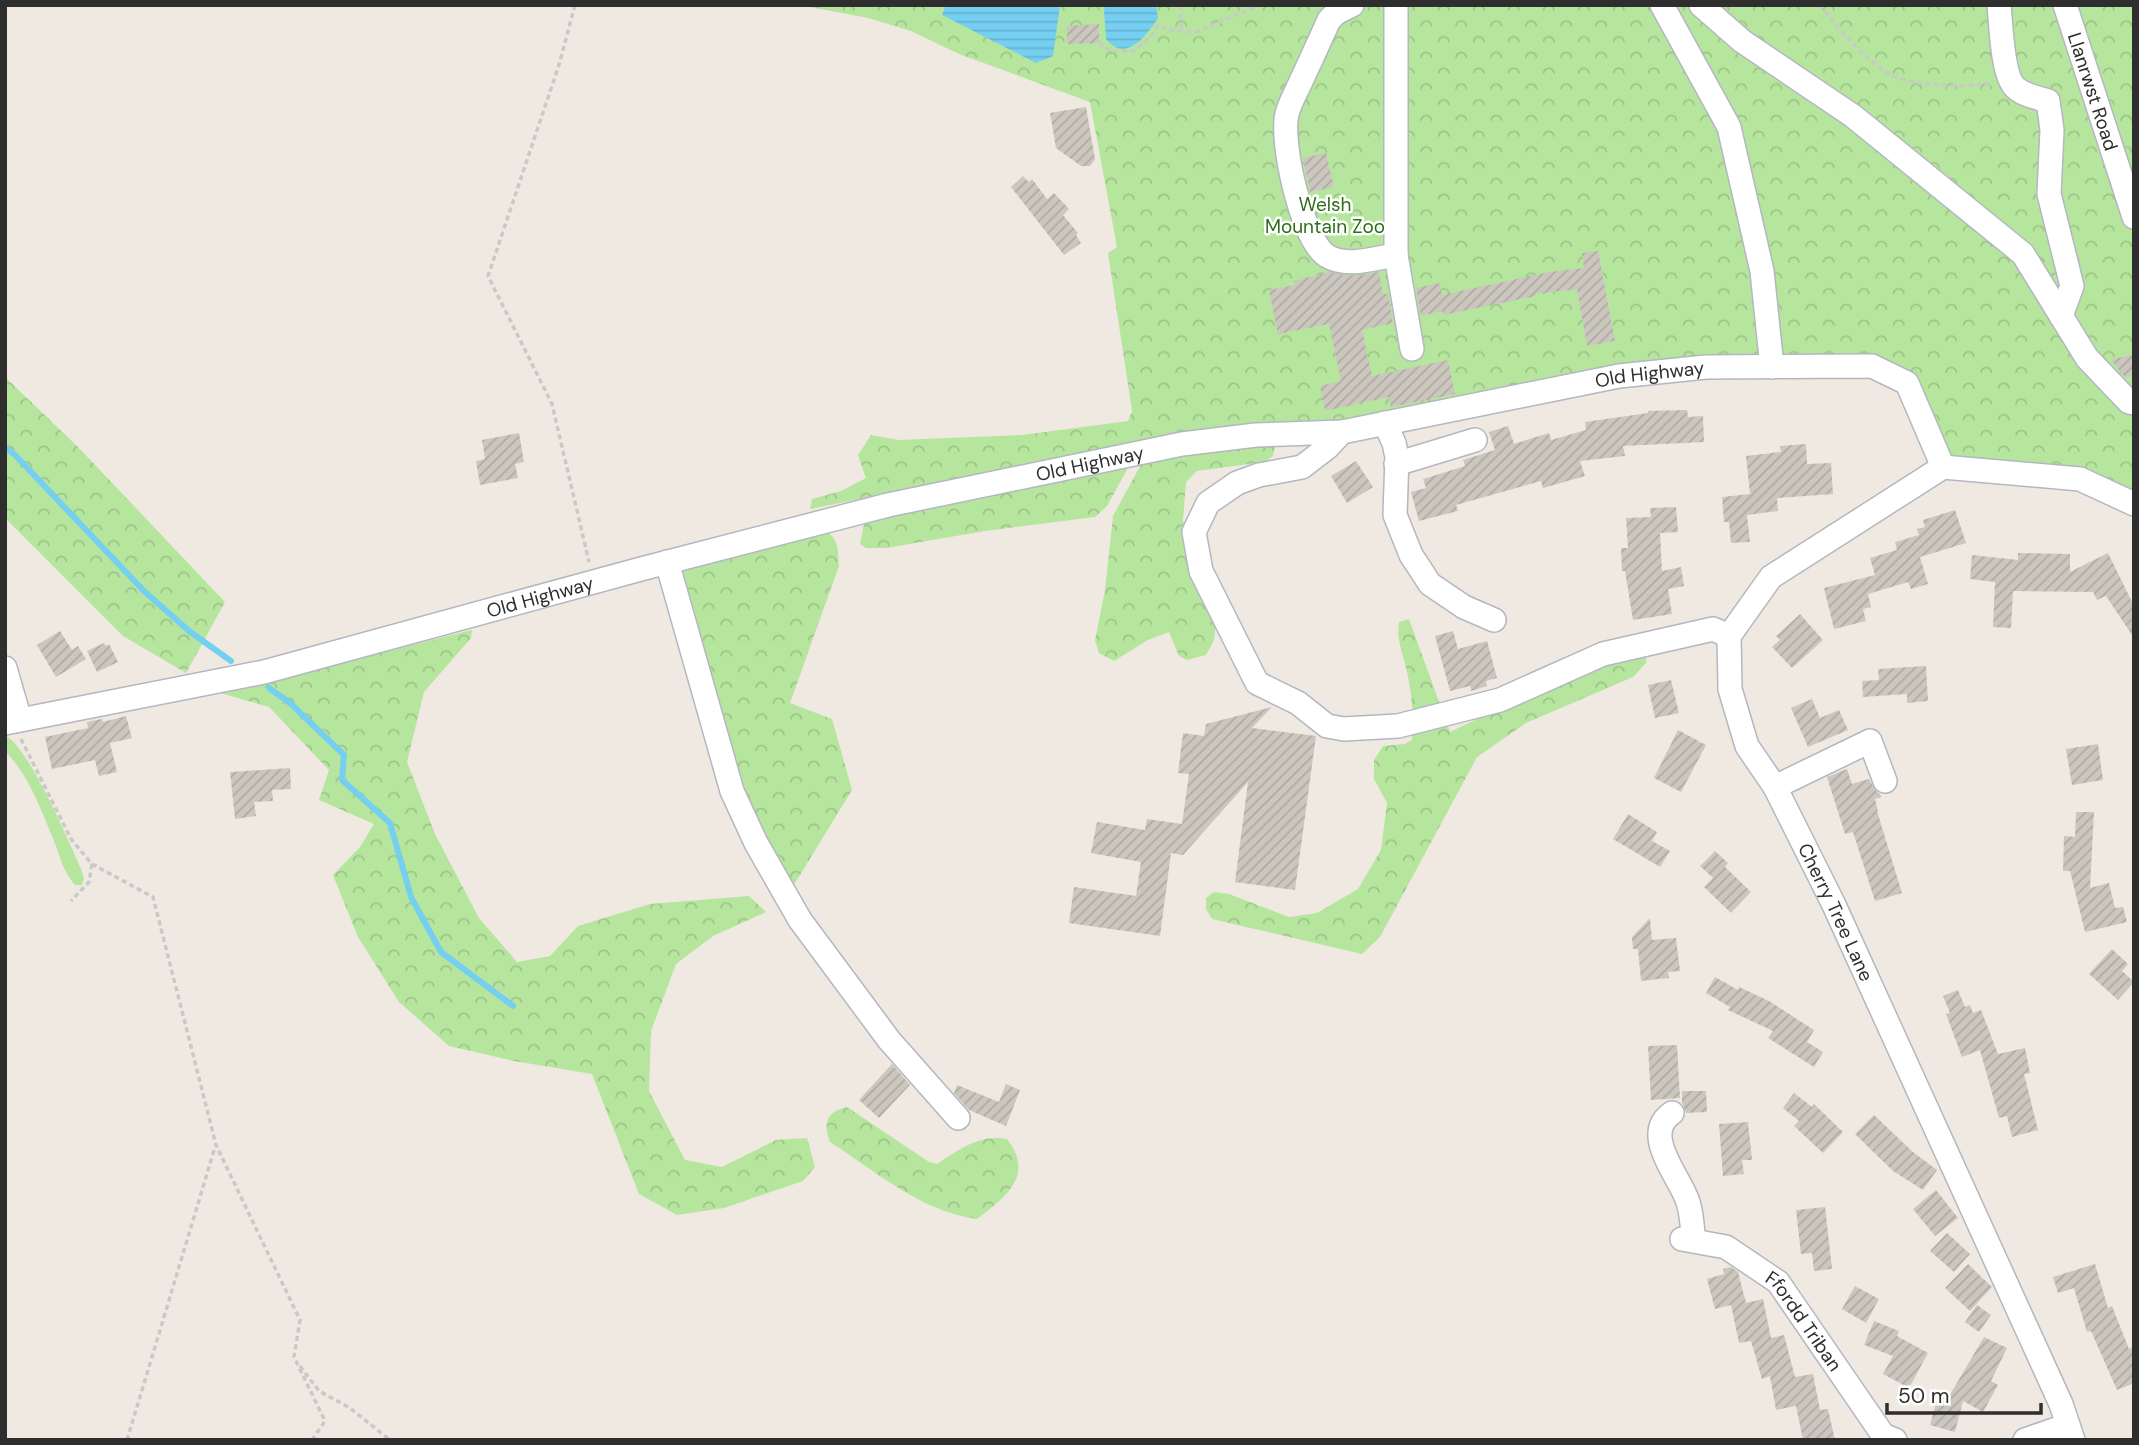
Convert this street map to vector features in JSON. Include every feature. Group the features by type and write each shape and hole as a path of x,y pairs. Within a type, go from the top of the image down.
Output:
{"street":[{"path":"1352,5 1329,20 1288,110 1285,141 1303,219 1315,245 1326,255 1352,262 1396,255"},
{"path":"1396,5 1396,255 1412,349"},
{"path":"1662,5 1729,127 1762,271 1772,367"},
{"path":"1701,5 1742,41 1853,116 2023,254 2087,358 2129,402 2134,403"},
{"path":"1999,5 2003,52 2011,80 2016,89 2048,101 2052,130 2049,194 2072,286 2061,316"},
{"name":"Llanrwst Road","path":"2065,5 2134,218"},
{"name":"Old Highway","path":"13,721 264,672 888,505 1182,443 1256,435 1342,432 1619,376 1706,367 1872,366 1907,383 1943,467"},
{"path":"1385,423 1394,443 1395,515 1411,555 1430,584 1464,607 1494,620"},
{"path":"1342,432 1302,467 1259,475 1237,483 1208,503 1194,532 1201,571 1257,683 1298,703 1327,726 1344,729 1398,726 1500,700 1603,654 1713,629 1729,636 1771,577 1943,467 2080,479 2134,503"},
{"path":"1396,464 1475,440"},
{"path":"667,562 733,791 756,844 800,920 889,1040 958,1118"},
{"name":"Cherry Tree Lane","path":"1729,636 1730,689 1747,746 1774,787 1834,905 2061,1404 2071,1433"},
{"path":"5,668 13,721"},
{"path":"1774,787 1870,741 1885,781"},
{"name":"Ffordd Triban","path":"1672,1113 1665,1118 1661,1129 1662,1151 1688,1202 1688,1240 1726,1247 1779,1282 1883,1435 1895,1440"},
{"path":"2025,1440 2071,1433"}],"path":[{"path":"575,5 559,65 488,276 552,404 594,582"},
{"path":"1181,5 1181,31"},
{"path":"1099,43 1111,51 1134,51 1151,37 1157,26 1197,32 1259,5"},
{"path":"1820,5 1856,48 1894,75 1933,85 2001,83 2011,80"},
{"path":"13,721 71,839 92,864 153,897 216,1145 300,1320 293,1357 325,1421 312,1440"},
{"path":"71,901 89,882 92,864"},
{"path":"127,1440 216,1145"},
{"path":"293,1357 319,1391 350,1408 390,1440"}],"green space":[{"name":"Welsh Mountain Zoo","path":"799,5 2134,5 2134,504 2080,479 1943,467 1907,384 1872,366 1738,358 1376,418 906,490 810,509 812,499 841,491 866,478 858,455 871,435 899,440 1022,435 1128,421 1132,411 1108,253 1117,247 1090,102 959,54 911,31 868,18"},
{"path":"5,377 78,447 225,602 186,673 123,636 5,518"},
{"path":"1275,445 1273,456 1264,462 1197,471 1186,482 1183,520 1197,577 1217,617 1214,640 1206,655 1187,660 1179,656 1169,632 1148,640 1114,661 1099,653 1095,640 1105,590 1113,516 1143,461 1150,454"},
{"path":"1127,462 1128,468 1107,506 1095,517 985,531 886,548 866,548 860,544 864,524 874,516"},
{"path":"826,531 836,542 839,566 790,703 832,719 852,790 792,888 752,812 681,572"},
{"path":"1409,619 1450,732 1577,671 1647,653 1646,663 1633,677 1526,723 1477,757 1380,937 1362,954 1212,919 1206,909 1206,898 1214,892 1229,894 1289,917 1317,913 1358,889 1381,850 1387,803 1374,779 1374,760 1383,746 1405,744 1412,740 1409,680 1398,635 1399,622"},
{"path":"472,630 471,638 424,692 407,762 435,834 479,918 517,962 550,956 578,926 650,904 749,896 766,912 713,936 676,964 651,1031 649,1091 685,1160 722,1167 776,1140 807,1138 815,1167 803,1181 724,1208 677,1215 639,1194 592,1074 514,1061 449,1046 399,1002 358,937 333,875 360,847 374,824 319,800 329,770 269,707 220,693"},
{"path":"5,736 25,756 47,796 81,869 84,878 82,885 75,885 65,870 34,793 5,751"},
{"path":"847,1107 929,1162 937,1164 978,1141 1007,1139 1018,1164 1013,1185 997,1203 977,1219 937,1208 900,1189 830,1142 828,1119 834,1112"}],"water":[{"path":"946,5 1060,5 1053,56 1036,63 942,15"},
{"path":"1106,5 1156,5 1158,18 1142,39 1128,48 1121,49 1106,39"}],"building":[{"path":"1099,24 1099,43 1067,44 1067,26"},
{"path":"1086,107 1095,159 1090,166 1081,166 1056,148 1050,113"},
{"path":"1326,153 1334,187 1310,192 1303,158"},
{"path":"1023,176 1029,182 1032,179 1047,199 1054,193 1069,209 1063,215 1078,233 1076,235 1081,243 1064,255 1011,187"},
{"path":"1598,251 1615,341 1587,346 1577,289 1536,294 1443,315 1442,311 1421,316 1416,288 1439,283 1442,295 1549,272 1584,268 1582,253"},
{"path":"1329,272 1351,276 1379,272 1383,294 1388,294 1393,323 1362,330 1372,376 1448,360 1455,394 1391,407 1389,397 1325,411 1320,386 1341,381 1329,324 1278,334 1269,290 1295,285 1294,281"},
{"path":"2134,354 2134,375 2125,377 2111,360"},
{"path":"1687,410 1688,417 1703,416 1704,442 1623,446 1625,456 1580,461 1585,476 1543,488 1541,481 1456,505 1458,511 1419,521 1411,492 1426,488 1423,479 1465,466 1463,460 1495,450 1489,432 1508,426 1514,444 1549,433 1551,440 1586,430 1585,422 1648,411"},
{"path":"519,433 524,462 515,464 518,478 480,485 476,461 485,459 482,440"},
{"path":"1806,444 1807,464 1831,463 1833,494 1777,498 1778,511 1747,515 1750,542 1731,543 1729,522 1724,522 1722,497 1750,494 1746,456 1781,452 1780,446"},
{"path":"1356,461 1373,487 1347,503 1331,476"},
{"path":"1676,507 1678,532 1660,533 1662,571 1681,567 1684,586 1668,589 1672,614 1633,620 1625,571 1622,571 1621,548 1628,548 1626,518 1651,517 1650,508"},
{"path":"1955,510 1966,543 1920,557 1928,584 1911,589 1908,582 1868,594 1871,607 1863,609 1866,621 1834,629 1824,588 1875,575 1870,558 1897,550 1895,542 1919,535 1917,529 1925,527 1923,520"},
{"path":"2018,553 2070,554 2070,572 2108,553 2134,606 2134,638 2106,596 2097,600 2093,592 2013,591 2011,628 1993,627 1995,582 1970,579 1972,555 2018,560"},
{"path":"1800,614 1823,640 1792,668 1772,647 1780,640 1776,636"},
{"path":"60,631 72,650 78,646 86,659 56,677 37,645"},
{"path":"1453,631 1458,649 1487,641 1497,678 1486,681 1487,686 1471,691 1470,686 1450,691 1435,636"},
{"path":"104,643 106,646 109,644 118,662 97,672 87,651"},
{"path":"1926,666 1928,701 1907,703 1907,694 1863,697 1862,681 1879,680 1878,669"},
{"path":"1671,680 1679,713 1655,718 1648,685"},
{"path":"1812,699 1820,718 1839,710 1848,730 1808,747 1791,708"},
{"path":"1272,707 1252,728 1316,736 1295,890 1235,882 1248,782 1183,855 1171,853 1160,936 1069,923 1074,887 1136,896 1141,862 1091,853 1097,822 1145,830 1147,819 1182,824 1189,774 1178,773 1183,733 1204,736 1206,724"},
{"path":"126,716 132,738 110,743 117,772 99,776 95,760 52,769 45,737 88,728 87,722 102,719 103,722"},
{"path":"1678,730 1706,745 1681,792 1654,778"},
{"path":"2098,744 2103,780 2072,785 2066,749"},
{"path":"290,768 291,789 272,790 273,801 254,802 256,816 235,819 230,772"},
{"path":"1847,769 1852,784 1869,779 1880,794 1881,797 1875,799 1877,811 1902,893 1875,901 1853,832 1845,834 1827,777"},
{"path":"2076,812 2094,812 2090,888 2109,883 2115,908 2123,907 2127,922 2085,932 2070,871 2063,871 2064,836 2075,837"},
{"path":"1628,814 1657,832 1652,841 1670,851 1660,867 1613,839"},
{"path":"1715,851 1728,863 1725,867 1751,892 1731,913 1704,887 1713,878 1700,866"},
{"path":"1650,918 1652,940 1676,938 1680,971 1668,972 1669,978 1641,981 1638,949 1633,949 1632,937"},
{"path":"2112,949 2128,964 2122,971 2134,982 2118,1000 2089,974"},
{"path":"1715,977 1738,990 1739,987 1769,1001 1814,1030 1807,1042 1823,1052 1814,1067 1768,1038 1773,1031 1728,1010 1730,1007 1706,993"},
{"path":"1958,990 1965,1007 1970,1005 1973,1013 1981,1010 1998,1054 2025,1048 2030,1073 2024,1074 2038,1130 2012,1137 2007,1116 1999,1118 1980,1050 1962,1057 1946,1014 1950,1013 1943,996"},
{"path":"1677,1045 1680,1098 1651,1100 1648,1046"},
{"path":"892,1064 910,1085 879,1118 859,1100"},
{"path":"1006,1084 1020,1090 1006,1126 969,1110 954,1093 957,1085 999,1102"},
{"path":"1682,1091 1706,1091 1707,1112 1686,1113 1682,1103"},
{"path":"1794,1093 1812,1107 1814,1104 1843,1132 1823,1153 1794,1126 1799,1121 1783,1108"},
{"path":"1874,1115 1913,1152 1937,1170 1923,1190 1893,1171 1855,1134"},
{"path":"1748,1122 1752,1160 1742,1160 1744,1174 1723,1176 1719,1124"},
{"path":"1936,1190 1958,1218 1935,1236 1913,1209"},
{"path":"1825,1207 1832,1269 1814,1271 1812,1253 1801,1254 1796,1210"},
{"path":"1947,1233 1970,1254 1954,1272 1930,1251"},
{"path":"1968,1264 1992,1287 1970,1311 1945,1288"},
{"path":"2095,1264 2108,1308 2112,1306 2129,1349 2134,1347 2134,1383 2117,1390 2091,1331 2087,1332 2074,1288 2058,1293 2053,1277"},
{"path":"1731,1267 1738,1272 1746,1303 1763,1299 1771,1338 1784,1335 1795,1377 1813,1374 1820,1410 1828,1409 1835,1440 1803,1440 1796,1406 1776,1410 1770,1376 1762,1379 1751,1341 1739,1343 1731,1305 1715,1309 1707,1279 1724,1274 1723,1269"},
{"path":"1855,1286 1879,1299 1866,1323 1842,1309"},
{"path":"1977,1305 1991,1315 1979,1332 1965,1322"},
{"path":"1874,1321 1899,1331 1897,1336 1928,1353 1909,1388 1883,1374 1893,1356 1864,1345"},
{"path":"1984,1337 2007,1348 1991,1381 1998,1385 1983,1412 1963,1401 1955,1432 1930,1425 1938,1396 1948,1398"}],"waterway":[{"path":"5,447 144,591 189,631 231,661"},
{"path":"269,688 290,703 344,755 342,780 390,823 411,897 441,952 513,1006"}]}
